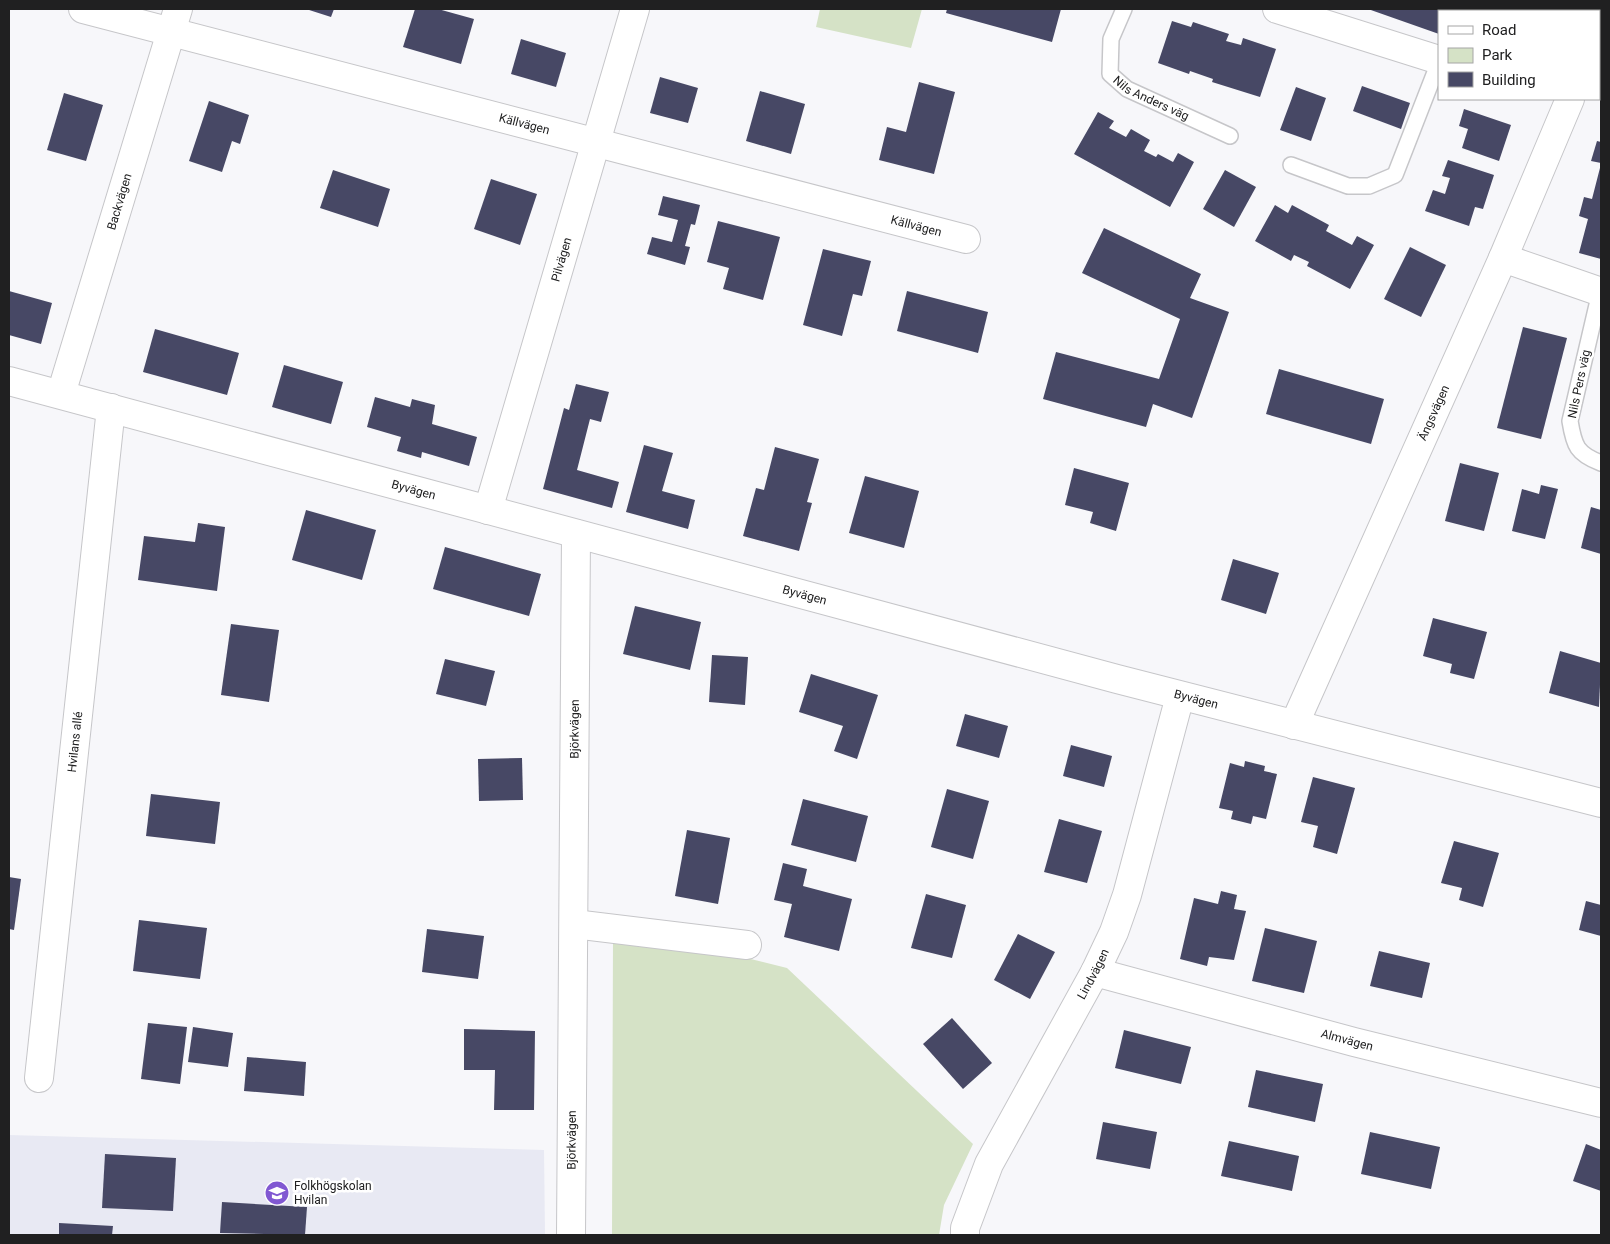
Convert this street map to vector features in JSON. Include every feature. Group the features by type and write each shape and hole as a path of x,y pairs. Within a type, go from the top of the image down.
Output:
{"street":[{"name":"Källvägen","path":"83,9 175,20 595,142 966,239"},
{"name":"Pilvägen","path":"488,510 635,9"},
{"path":"1276,9 1438,61"},
{"name":"Backvägen","path":"61,394 175,20"},
{"name":"Ängsvägen","path":"1294,725 1503,258 1567,100"},
{"name":"Nils Pers väg","path":"1503,258 1600,292"},
{"name":"Byvägen","path":"9,381 1180,696 1601,803"},
{"name":"Hvilans allé","path":"39,1078 111,408"},
{"name":"Björkvägen","path":"571,1235 576,534"},
{"name":"Lindvägen","path":"965,1235 965,1228 990,1164 1095,972 1114,932 1127,895 1180,696"},
{"path":"574,924 747,945"},
{"name":"Almvägen","path":"1095,972 1354,1042 1601,1103"}],"lane":[{"name":"Nils Anders väg","path":"1124,9 1111,39 1110,74 1127,89 1230,136"},
{"path":"1291,165 1348,186 1368,186 1395,175 1438,64"},
{"name":"Nils Pers väg","path":"1600,292 1570,421 1573,443 1587,457 1601,463"}],"shaded area":[{"name":"Folkhögskolan Hvilan","path":"9,1135 544,1150 545,1235 9,1235"}],"green space":[{"path":"820,9 922,9 911,48 816,27"},
{"path":"613,937 722,952 787,968 973,1144 944,1205 939,1235 612,1235"}],"building":[{"path":"306,9 334,9 331,17"},
{"path":"415,9 438,9 474,19 461,64 403,47"},
{"path":"947,9 1061,9 1052,42 946,13"},
{"path":"1368,9 1498,10 1438,10 1438,34"},
{"path":"1172,21 1191,27 1193,22 1229,34 1226,41 1241,45 1243,38 1276,49 1260,97 1212,82 1213,79 1190,71 1189,74 1158,63"},
{"path":"521,39 566,53 556,87 511,74"},
{"path":"660,77 698,88 688,123 650,113"},
{"path":"919,82 955,92 934,174 879,160 887,127 906,132"},
{"path":"1362,86 1410,103 1401,129 1353,111"},
{"path":"1296,87 1326,98 1311,141 1280,130"},
{"path":"760,91 805,104 791,154 746,141"},
{"path":"64,93 103,105 86,161 47,150"},
{"path":"209,101 249,115 240,144 232,141 222,172 189,161"},
{"path":"1464,109 1511,125 1499,161 1462,148 1468,129 1459,126"},
{"path":"1098,112 1114,121 1109,128 1126,137 1131,129 1150,140 1144,151 1156,157 1158,154 1173,162 1178,153 1194,162 1170,207 1074,154"},
{"path":"1597,141 1601,142 1601,163 1591,161"},
{"path":"1448,160 1494,175 1483,209 1475,207 1469,226 1425,211 1433,190 1445,194 1450,178 1442,176"},
{"path":"1601,164 1601,259 1579,253 1588,219 1579,216 1584,197 1592,199"},
{"path":"333,170 390,189 378,227 320,208"},
{"path":"1225,170 1256,187 1234,227 1203,209"},
{"path":"491,179 537,194 520,245 474,229"},
{"path":"663,196 700,205 695,225 691,224 685,246 690,247 685,265 647,254 652,237 672,242 678,220 658,215"},
{"path":"1275,205 1288,213 1292,205 1329,225 1326,231 1352,245 1357,236 1374,245 1350,289 1307,266 1309,262 1294,255 1291,261 1255,241"},
{"path":"718,221 780,237 763,300 723,289 729,268 707,262"},
{"path":"1104,228 1201,274 1190,298 1229,312 1192,418 1153,404 1146,427 1043,399 1056,352 1159,379 1180,319 1082,273"},
{"path":"1410,247 1446,265 1421,317 1384,299"},
{"path":"823,249 871,261 862,296 853,294 842,336 803,325"},
{"path":"9,291 52,303 41,344 9,335"},
{"path":"907,291 988,312 978,353 897,331"},
{"path":"1523,327 1567,338 1541,439 1497,428"},
{"path":"155,329 239,353 227,395 143,372"},
{"path":"284,365 343,382 331,424 272,407"},
{"path":"1279,369 1384,399 1371,444 1266,414"},
{"path":"576,384 609,392 601,422 590,419 577,470 619,482 612,508 543,489 564,408 569,410"},
{"path":"375,397 410,407 412,399 435,405 432,424 477,437 469,466 422,452 421,458 397,451 401,437 367,427"},
{"path":"644,445 673,453 662,491 695,500 688,529 626,512"},
{"path":"775,447 819,459 807,502 812,503 799,551 743,536 756,488 764,490"},
{"path":"1460,463 1499,473 1484,531 1445,521"},
{"path":"1074,468 1129,483 1116,531 1090,523 1093,512 1065,505"},
{"path":"865,476 919,491 904,548 849,533"},
{"path":"1541,485 1558,489 1545,539 1512,531 1522,489 1539,494"},
{"path":"1591,507 1601,510 1601,554 1581,548"},
{"path":"306,510 376,530 362,580 292,560"},
{"path":"198,523 225,527 217,591 138,580 144,536 195,542"},
{"path":"445,547 541,574 529,616 433,589"},
{"path":"1233,559 1279,573 1266,614 1221,600"},
{"path":"635,606 701,622 690,670 623,654"},
{"path":"1433,618 1487,632 1474,679 1450,673 1452,664 1423,656"},
{"path":"231,624 279,630 269,702 221,695"},
{"path":"1560,651 1601,663 1599,707 1549,693"},
{"path":"712,655 748,657 745,705 709,702"},
{"path":"445,659 495,671 486,706 436,694"},
{"path":"811,674 878,695 857,759 834,751 843,726 799,712"},
{"path":"965,714 1008,726 999,758 956,746"},
{"path":"1071,745 1112,756 1104,787 1063,776"},
{"path":"522,758 523,800 479,801 478,759"},
{"path":"1245,761 1265,766 1264,771 1277,774 1266,819 1253,816 1251,824 1231,819 1233,811 1219,808 1230,763 1244,767"},
{"path":"1313,777 1355,788 1337,854 1313,847 1318,826 1301,822"},
{"path":"947,789 989,801 973,859 931,847"},
{"path":"151,794 220,802 215,844 146,836"},
{"path":"803,799 868,816 856,862 791,845"},
{"path":"1059,819 1102,831 1087,883 1044,872"},
{"path":"687,830 730,838 718,904 675,896"},
{"path":"1454,841 1499,853 1483,907 1459,900 1462,888 1441,883"},
{"path":"783,863 807,869 803,886 852,899 839,951 784,937 792,904 774,900"},
{"path":"9,877 21,879 14,930 9,929"},
{"path":"1221,891 1237,895 1234,909 1246,911 1234,960 1209,957 1207,966 1180,959 1194,898 1218,904"},
{"path":"926,894 966,905 952,958 911,948"},
{"path":"1586,901 1601,905 1601,936 1579,930"},
{"path":"139,920 207,928 200,979 133,971"},
{"path":"1265,928 1317,941 1304,993 1252,981"},
{"path":"427,929 484,936 478,979 422,972"},
{"path":"1018,934 1055,952 1030,999 994,980"},
{"path":"1379,951 1430,963 1422,998 1370,986"},
{"path":"952,1018 992,1063 963,1089 923,1044"},
{"path":"148,1023 187,1027 180,1084 141,1079"},
{"path":"193,1027 233,1033 228,1067 188,1062"},
{"path":"464,1029 535,1031 534,1110 494,1110 495,1070 464,1070"},
{"path":"1124,1030 1191,1047 1181,1084 1115,1068"},
{"path":"247,1057 306,1062 304,1096 244,1091"},
{"path":"1256,1070 1323,1084 1315,1122 1248,1107"},
{"path":"1103,1122 1157,1132 1150,1169 1096,1159"},
{"path":"1370,1132 1440,1147 1431,1189 1361,1174"},
{"path":"1229,1141 1299,1156 1292,1191 1221,1176"},
{"path":"1586,1144 1601,1150 1601,1191 1573,1181"},
{"path":"105,1154 176,1158 173,1211 102,1208"},
{"path":"222,1202 307,1207 305,1235 220,1233"},
{"path":"59,1223 113,1226 112,1235 59,1235"}],"place":[{"name":"Folkhögskolan Hvilan","path":"277,1193"}]}
